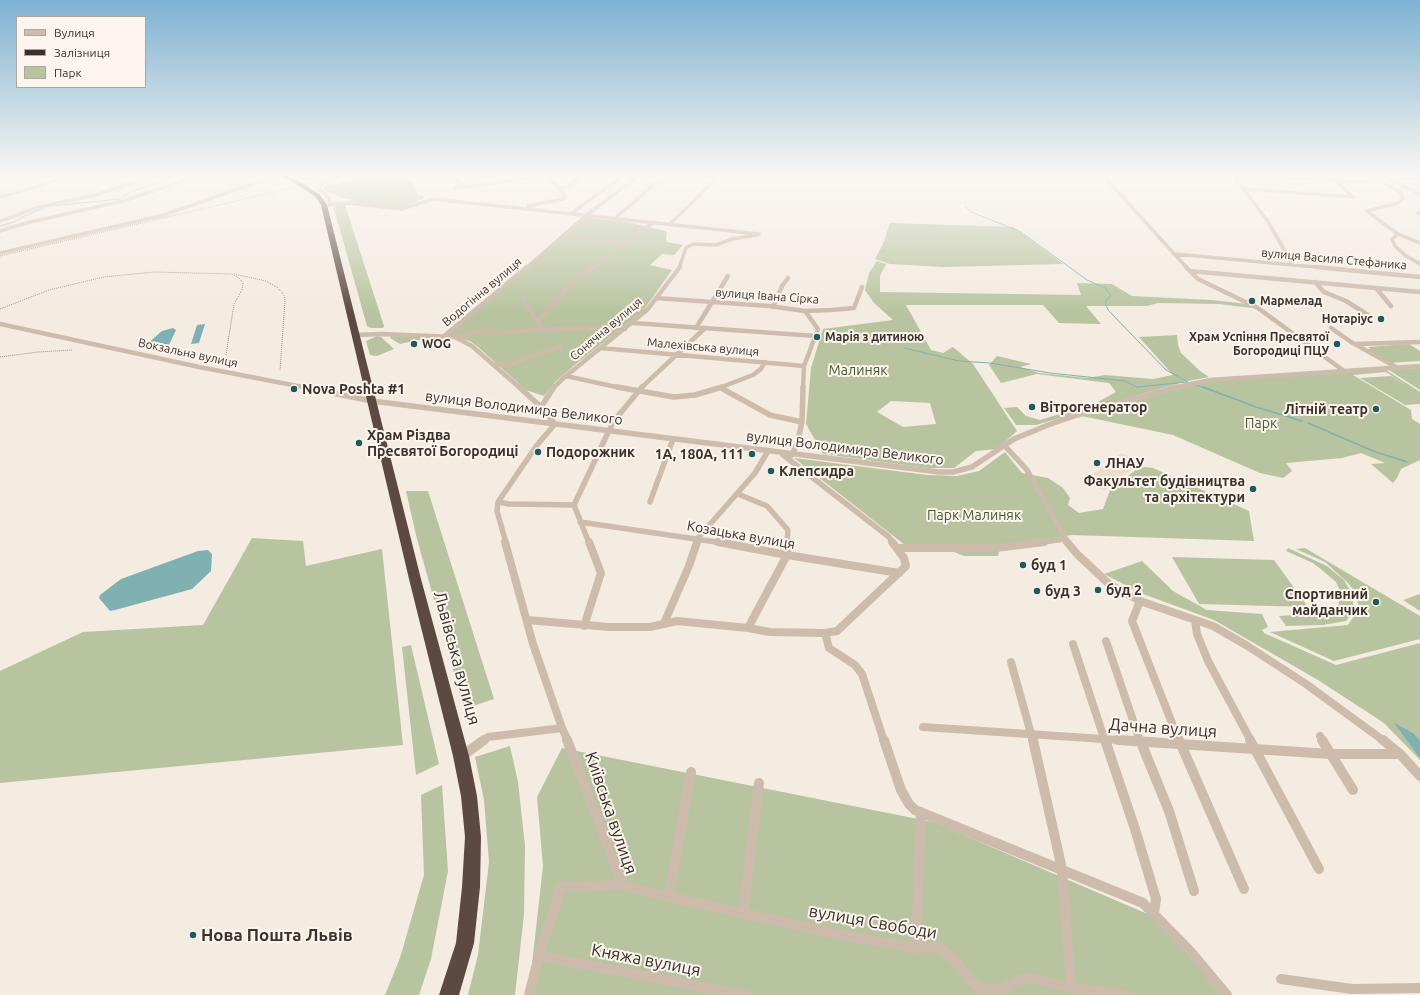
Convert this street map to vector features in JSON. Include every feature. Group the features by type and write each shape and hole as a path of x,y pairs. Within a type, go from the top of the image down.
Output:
{"highway":[{"path":"330,220 355,331"},
{"name":"Львівська вулиця","path":"355,331 415,579 461,756 469,796 473,837 471,887 464,943 449,995"}],"street":[{"path":"0,230 37,220"},
{"path":"0,253 141,220"},
{"name":"Водогінна вулиця","path":"443,337 581,220"},
{"path":"639,220 670,224 674,220"},
{"path":"1144,220 1190,271 1207,284 1258,308 1344,371"},
{"path":"1267,220 1293,265"},
{"path":"1380,220 1398,234 1420,243"},
{"path":"537,321 573,283 654,222"},
{"name":"Сонячна вулиця","path":"541,407 554,387 566,376 647,310 680,267 686,248 693,244 716,245 732,239 751,238 759,234 670,224"},
{"path":"565,234 625,244"},
{"path":"1398,234 1392,239 1395,246 1406,256 1420,264"},
{"name":"вулиця Василя Стефаника","path":"1175,254 1420,277"},
{"path":"1190,271 1420,292"},
{"path":"696,328 728,276"},
{"path":"773,307 782,286 788,278"},
{"path":"1315,282 1324,292 1346,302 1368,315"},
{"name":"вулиця Івана Сірка","path":"656,298 773,307 805,311 854,308 862,287"},
{"path":"1376,288 1391,306"},
{"path":"524,300 544,330"},
{"path":"792,455 797,444 802,422 804,366 818,329 805,311"},
{"path":"633,322 816,336"},
{"name":"Вокзальна вулиця","path":"0,324 199,367 372,401"},
{"path":"355,331 382,334 455,337 473,333 595,328 625,329"},
{"path":"584,626 601,573 574,505 613,422 637,392 704,328"},
{"path":"1330,328 1396,367"},
{"path":"455,337 472,346 494,365 541,407 554,424 537,445 498,502 509,504 574,505"},
{"path":"1355,344 1420,342"},
{"path":"494,365 515,363 530,356 561,347"},
{"name":"Малехівська вулиця","path":"600,348 804,366"},
{"path":"566,376 637,392 674,397 695,395 721,388 762,370 765,362"},
{"name":"вулиця Володимира Великого","path":"372,401 792,455 939,472 953,472 972,467 1004,446 1030,432 1077,415 1182,386 1210,380 1420,366"},
{"path":"721,388 770,415 802,422"},
{"path":"650,502 673,439"},
{"path":"1004,446 1027,470 1065,539 1109,584 1140,601 1213,626 1253,649 1368,728 1400,754 1420,776"},
{"path":"664,623 689,566 698,538 756,473 768,451"},
{"path":"527,620 584,626 650,627 677,621 748,628 770,632 825,633 837,631 906,566 904,558 889,537 781,453"},
{"path":"738,494 767,506 788,530 787,555 748,628"},
{"name":"Київська вулиця","path":"498,502 497,511 533,644 562,728 623,885 561,887 539,956 529,995"},
{"name":"Козацька вулиця","path":"580,522 698,538 787,555 899,573"},
{"path":"897,548 996,548 1065,539"},
{"path":"1140,601 1132,621 1180,745 1244,889"},
{"path":"1195,620 1198,634 1208,661 1319,869"},
{"path":"825,633 829,648 855,666 862,674 901,790 909,804 921,812 1143,903 1190,951 1227,995"},
{"path":"1106,642 1140,741 1169,811 1194,892"},
{"path":"1074,644 1104,739 1135,829 1156,899 1154,913"},
{"path":"1011,662 1032,735 1062,869 1071,988"},
{"path":"461,756 488,737 562,728"},
{"name":"Дачна вулиця","path":"923,728 1330,754 1400,754"},
{"path":"1320,736 1353,790"},
{"path":"669,897 691,772"},
{"path":"743,914 759,783"},
{"path":"916,948 921,812"},
{"name":"вулиця Свободи","path":"623,885 743,914 841,935 916,948 939,947 954,959 970,981 980,988 1002,988 1018,980 1029,978 1071,988 1127,995"},
{"name":"Княжа вулиця","path":"539,956 746,995"},
{"path":"1281,980 1352,989 1420,988"}],"green space":[{"path":"337,220 350,220 384,326 383,328 371,328 367,326"},
{"path":"578,220 627,222 665,231 667,233 667,242 683,245 674,255 662,254 650,265 672,270 643,311 576,364 554,383 544,396 526,390 470,341 449,335"},
{"path":"890,223 1014,227 1063,264 944,267 890,264 875,259 883,244"},
{"name":"Малиняк","path":"877,261 886,264 880,276 880,292 1081,295 1077,283 1112,284 1132,296 1212,300 1247,304 1252,308 1219,304 1158,303 1147,306 1086,306 1101,324 1059,323 1043,305 906,305 931,350 943,353 953,347 973,364 1017,431 997,449 976,451 954,468 928,468 823,454 806,424 811,368 823,329 893,320 874,303 865,290 869,273","holes":["891,401 930,403 936,424 903,427 877,412"]},
{"path":"1177,335 1181,353 1200,371 1209,377 1183,382 1036,425 1016,425 1004,408 1017,407 1026,416 1040,420 1096,403 1116,392 1109,383 1037,374 1001,383 989,365 997,356 1031,364 1020,367 1039,373 1087,378 1105,375 1153,379 1173,375 1139,337"},
{"path":"377,336 381,337 394,349 377,356 370,355 366,341"},
{"path":"391,336 420,337 423,339 400,344 390,338"},
{"path":"1409,344 1420,351 1420,361 1389,363 1366,349 1371,349 1368,347"},
{"path":"1420,368 1420,390 1389,370"},
{"name":"Парк","path":"1386,370 1420,392 1420,404 1405,405 1360,378 1391,376 1407,386 1386,372 1353,375 1411,410 1412,419 1420,424 1420,460 1401,469 1393,483 1371,464 1385,463 1361,453 1342,458 1286,463 1292,471 1283,478 1260,473 1173,435 1077,415 1210,380"},
{"name":"Парк Малиняк","path":"1005,452 1022,473 1048,478 1063,488 1070,498 1068,505 1079,513 1103,509 1110,490 1137,469 1144,467 1153,468 1249,511 1254,541 1071,535 1000,547 998,556 964,556 945,548 910,549 794,458 927,475 957,476 979,471"},
{"path":"406,491 428,491 494,699 464,709 416,535"},
{"path":"252,538 303,541 306,566 382,549 403,745 0,783 0,671 83,632 203,625"},
{"path":"1288,548 1327,566 1344,580 1352,594 1354,610 1346,621 1323,625 1286,626 1279,616 1328,613 1338,607 1341,593 1336,582 1313,563 1286,551"},
{"name":"Спортивний майданчик","path":"1305,548 1420,616 1420,639 1334,661 1270,632 1348,625 1359,609 1356,594 1349,584 1325,562 1296,549"},
{"path":"1172,557 1274,560 1308,607 1199,604"},
{"path":"1142,561 1173,591 1207,610 1262,614 1268,627 1262,630 1264,633 1336,665 1420,643 1420,760 1384,723 1318,680 1214,620 1143,594 1104,574"},
{"path":"1420,594 1420,611 1403,600"},
{"path":"411,645 439,764 416,775 402,647"},
{"path":"510,746 518,782 525,846 524,914 515,995 468,995 478,955 489,862 484,800 475,757"},
{"path":"562,748 933,822 1157,918 1221,995 527,995 530,982 543,866 537,797"},
{"path":"442,785 448,871 431,959 419,995 385,995 400,958 424,875 421,795"}],"shaded area":[{"path":"1121,453 1141,462 1104,491 1084,481"}],"water":[{"path":"205,324 199,343 191,344 197,325"},
{"path":"173,328 176,330 168,347 160,349 146,345 162,331"},
{"path":"208,550 212,554 211,571 192,589 110,611 99,598 100,595 121,579 198,551"},
{"path":"1394,723 1413,733 1420,741 1420,758"}],"waterway":[{"path":"0,226 18,220"},
{"path":"992,220 1021,232 1087,280 1105,288 1111,295 1105,302 1108,310 1166,370 1188,382"},
{"path":"904,348 959,361 990,363 1050,373 1125,381 1137,387 1187,382"},
{"path":"1196,385 1205,388"},
{"path":"1203,387 1256,407 1302,421"},
{"path":"1308,423 1373,451 1407,462"}],"railway":[{"path":"0,256 153,220"},
{"path":"0,309 49,290 104,277 154,272 232,274 239,278 243,283 242,290 234,304 226,355"},
{"path":"234,274 266,281 278,288 284,295 285,301 280,370"},
{"path":"0,357 38,352 72,350"}],"place":[{"name":"Мармелад","path":"1252,301"},
{"name":"Нотаріус","path":"1381,319"},
{"name":"Марія з дитиною","path":"817,337"},
{"name":"WOG","path":"414,344"},
{"name":"Храм Успіння Пресвятої Богородиці ПЦУ","path":"1337,344"},
{"name":"Nova Poshta #1","path":"294,389"},
{"name":"Вітрогенератор","path":"1032,407"},
{"name":"Літній театр","path":"1376,409"},
{"name":"Храм Різдва Пресвятої Богородиці","path":"359,443"},
{"name":"Подорожник","path":"538,452"},
{"name":"1А, 180А, 111","path":"752,454"},
{"name":"ЛНАУ","path":"1097,463"},
{"name":"Клепсидра","path":"771,471"},
{"name":"Факультет будівництва та архітектури","path":"1253,489"},
{"name":"буд 1","path":"1023,565"},
{"name":"буд 2","path":"1098,590"},
{"name":"буд 3","path":"1037,591"},
{"name":"Спортивний майданчик","path":"1376,602"},
{"name":"Нова Пошта Львів","path":"193,935"}]}
